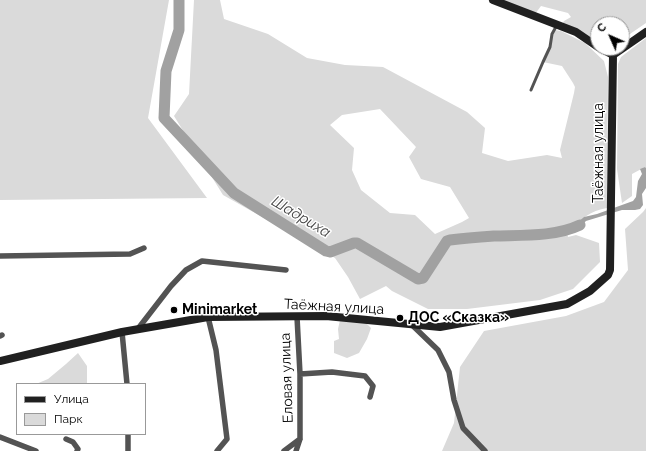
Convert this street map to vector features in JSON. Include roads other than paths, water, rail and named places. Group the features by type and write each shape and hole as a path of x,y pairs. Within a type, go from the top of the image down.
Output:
{"street":[{"path":"493,0 576,32 590,41"},
{"path":"630,43 646,32"},
{"name":"Таёжная улица","path":"0,361 122,332 208,318 326,316 440,327 567,304 590,291 608,274 610,266 612,56"},
{"path":"0,256 130,254 144,248"},
{"path":"137,330 171,286 186,270 202,261 286,270"},
{"name":"Еловая улица","path":"296,451 300,439 300,374 297,316"},
{"path":"208,318 216,350 227,439 217,451"},
{"path":"411,324 438,350 449,372 454,400 463,428 485,451"},
{"path":"122,332 127,383"},
{"path":"300,374 332,372 365,376 373,386 370,397"},
{"path":"128,435 128,451"},
{"path":"0,437 36,451"},
{"path":"66,439 73,442 78,449 77,451"},
{"name":"Еловая улица","path":"284,451 300,439"}],"lane":[{"path":"531,90 550,47 552,34 557,25"}],"waterway":[{"name":"Шадриха","path":"179,0 179,30 166,71 164,118 234,193 326,251 330,252 357,243 418,279 423,278 447,241 456,239 560,232 580,225"}],"place":[{"name":"Minimarket","path":"174,310"},
{"name":"ДОС «Сказка»","path":"400,318"}]}
